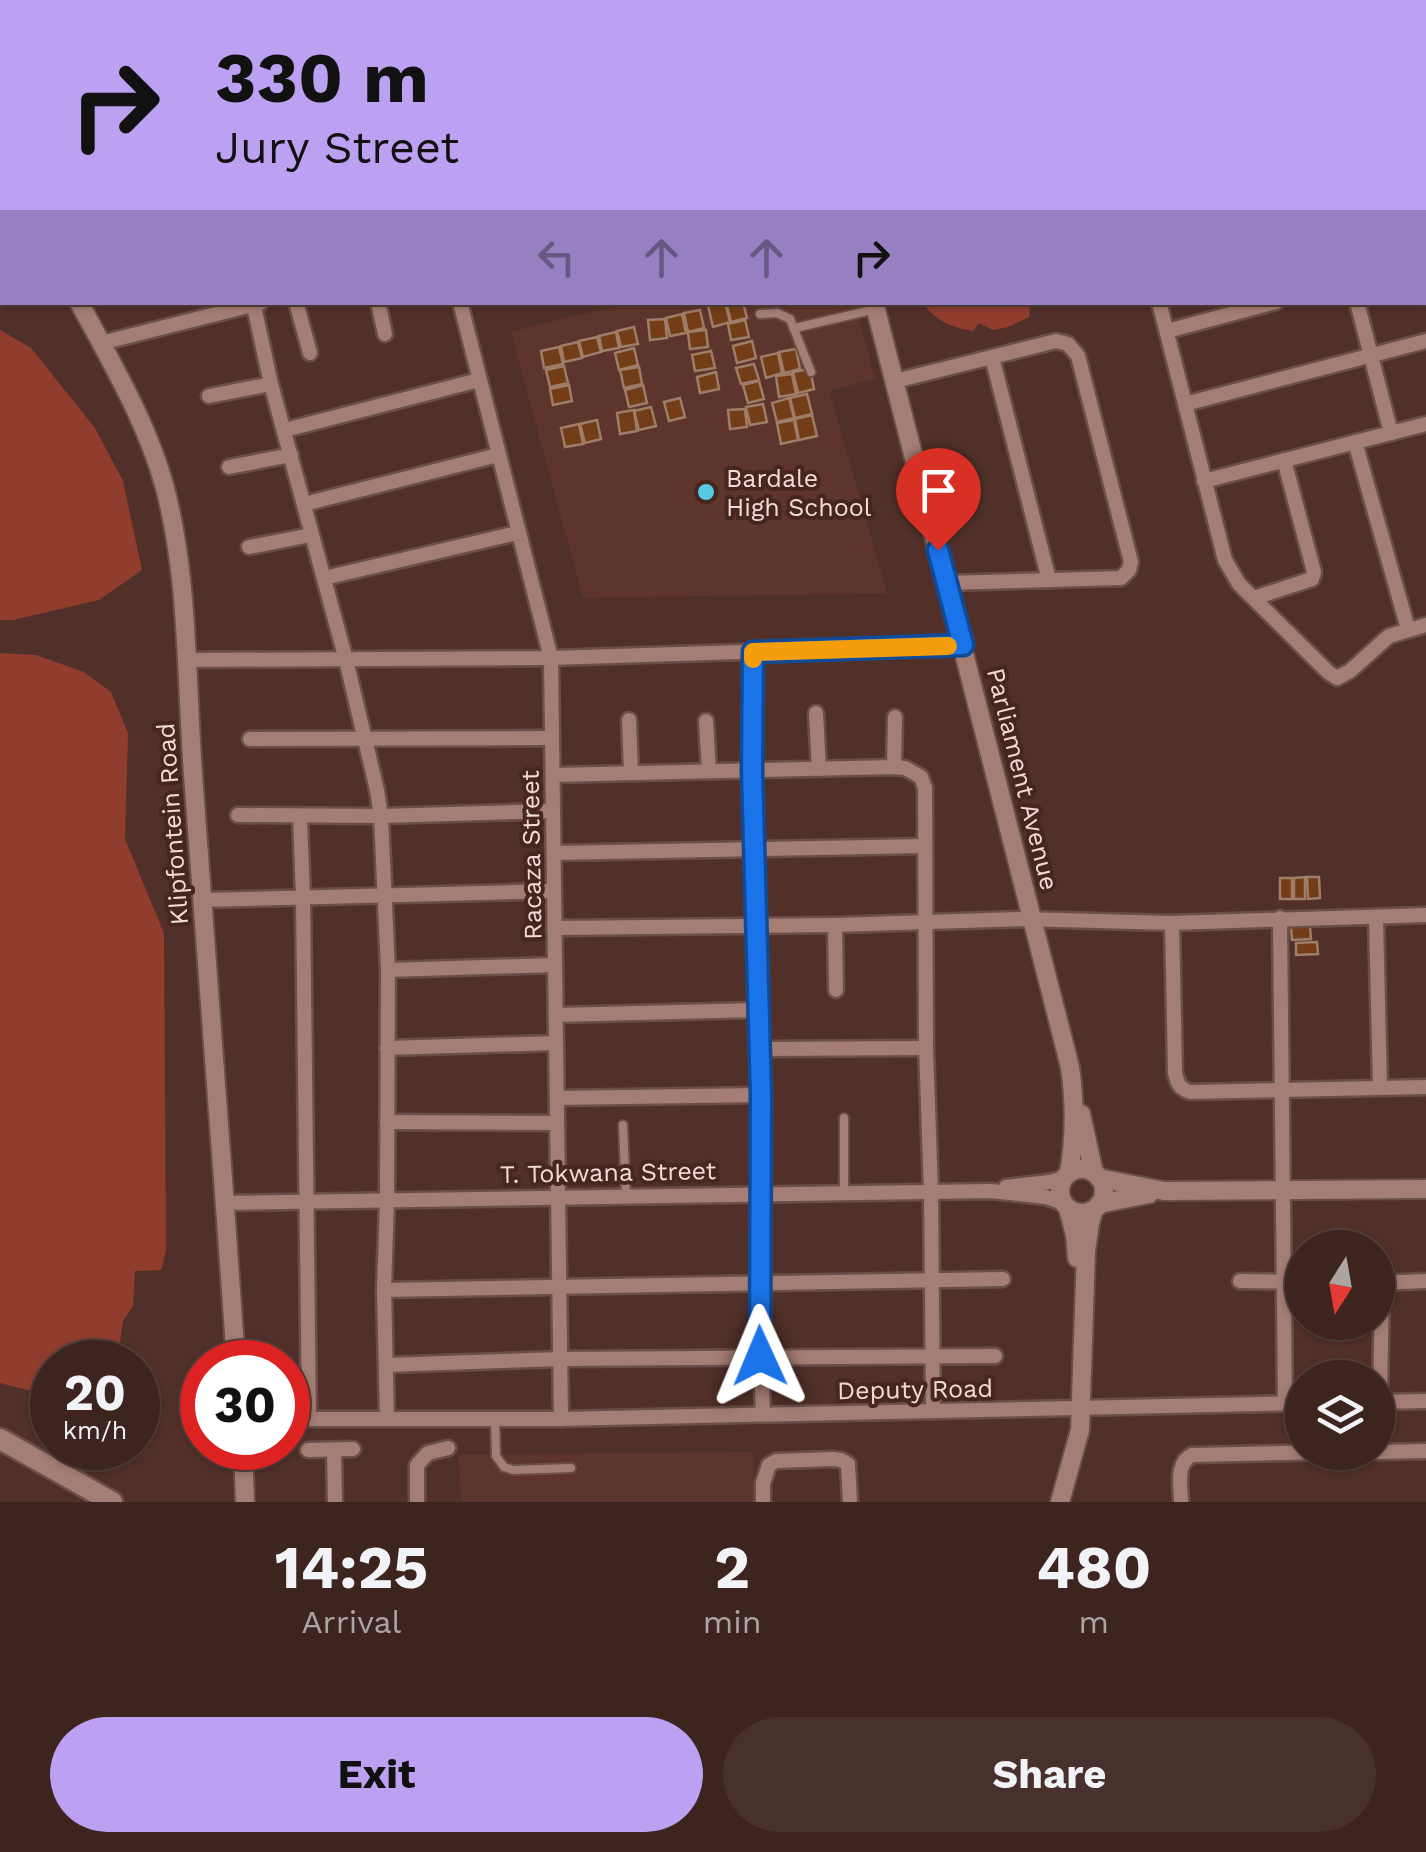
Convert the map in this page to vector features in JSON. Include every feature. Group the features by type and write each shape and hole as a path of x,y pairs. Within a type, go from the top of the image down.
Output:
{"main road":[{"path":"0,1439 112,1502"}],"street":[{"name":"Klipfontein Road","path":"82,305 131,401 164,484 174,527 234,1340"},
{"path":"101,343 247,305"},
{"path":"255,305 271,384 346,660 381,816 388,970 384,1290 387,1419"},
{"path":"297,305 310,353"},
{"path":"379,305 384,334"},
{"name":"Racaza Street","path":"461,305 551,658 561,1419"},
{"path":"1160,305 1225,560 1232,574 1337,678 1350,672 1389,636 1426,624"},
{"path":"1166,331 1265,305"},
{"path":"1358,305 1391,433"},
{"name":"Parliament Avenue","path":"875,306 1070,1066 1074,1094 1072,1157 1066,1176"},
{"path":"1185,404 1426,340"},
{"path":"894,382 1056,341 1068,344 1078,356 1131,562 1129,570 1121,578 948,584"},
{"path":"992,357 1050,580"},
{"path":"285,430 480,380"},
{"path":"209,396 271,384"},
{"path":"1204,480 1426,424"},
{"path":"1355,442 1408,630"},
{"path":"304,504 498,455"},
{"path":"228,467 291,456"},
{"path":"1254,598 1304,584 1314,572 1284,460"},
{"path":"324,578 518,533"},
{"path":"249,547 312,535"},
{"path":"186,660 551,658 963,645"},
{"path":"753,652 762,1414"},
{"path":"816,713 819,769"},
{"path":"894,768 895,718"},
{"path":"630,720 631,772"},
{"path":"706,721 710,771"},
{"path":"250,739 552,738"},
{"path":"552,775 906,768 921,777 925,788 932,1411"},
{"path":"238,815 553,812"},
{"path":"300,816 309,1340"},
{"path":"554,853 925,846"},
{"path":"203,900 554,891"},
{"path":"554,928 834,926 1034,919 1172,923 1426,915"},
{"path":"1376,917 1380,1087"},
{"path":"1280,918 1285,1403"},
{"path":"1172,923 1174,1072 1178,1084 1190,1092 1426,1087"},
{"path":"834,926 836,990"},
{"path":"388,970 555,965"},
{"path":"556,1015 758,1010"},
{"path":"387,1048 556,1043"},
{"path":"760,1050 926,1048"},
{"name":"Parliament Avenue","path":"1074,1094 1097,1176"},
{"path":"557,1098 761,1095"},
{"path":"387,1122 557,1123"},
{"path":"1083,1303 1075,1235 1060,1190 1066,1176 1079,1169 1164,1191 1426,1189"},
{"name":"T. Tokwana Street","path":"991,1191 1066,1176"},
{"path":"1060,1502 1074,1458 1082,1408 1088,1236 1104,1191 1097,1176"},
{"name":"T. Tokwana Street","path":"225,1203 991,1191 1046,1197 1066,1206"},
{"path":"1066,1206 1081,1213 1164,1191"},
{"path":"384,1290 1003,1279"},
{"path":"1240,1281 1284,1282"},
{"path":"1395,1282 1426,1281"},
{"path":"386,1365 760,1356 995,1356"},
{"path":"1395,1402 1426,1401"},
{"name":"Deputy Road","path":"310,1418 561,1419 1285,1403"},
{"path":"417,1502 417,1465 428,1453 448,1448"},
{"path":"310,1450 353,1449"},
{"path":"334,1451 334,1502"},
{"path":"1395,1452 1426,1451"},
{"path":"1181,1502 1182,1462 1192,1455 1285,1453"},
{"path":"763,1502 763,1483 770,1465 776,1461 841,1460 850,1470 850,1502"},
{"path":"244,1470 245,1502"}],"lane":[{"path":"795,328 875,306"},
{"path":"760,314 786,316 795,328 812,372"},
{"path":"844,1118 844,1194"},
{"path":"623,1125 626,1197"},
{"path":"495,1419 496,1456 504,1468 571,1468"}],"shaded area":[{"name":"Bardale High School","path":"619,305 856,305 875,379 829,391 887,593 583,598 511,332"},
{"path":"925,305 1032,305 1029,317 993,330 979,323 973,331 957,327"},
{"path":"0,330 31,348 95,428 123,481 142,570 99,600 13,620 0,620"},
{"path":"0,653 36,655 84,672 111,692 128,733 125,839 164,933 166,1251 161,1270 135,1271 133,1306 123,1321 120,1340 30,1340 30,1390 0,1383"},
{"path":"753,1452 754,1502 461,1502 459,1455"}],"building":[{"path":"726,305 730,322 713,327 708,306"},
{"path":"727,305 744,305 747,318 731,322"},
{"path":"700,310 704,328 688,332 684,313"},
{"path":"682,314 686,333 670,336 666,318"},
{"path":"665,319 667,338 650,340 648,320"},
{"path":"745,320 749,337 731,340 728,324"},
{"path":"634,327 638,344 621,347 617,331"},
{"path":"706,330 708,347 690,349 688,332"},
{"path":"616,332 619,348 602,351 599,336"},
{"path":"597,337 601,352 583,357 579,341"},
{"path":"752,341 756,358 737,363 733,346"},
{"path":"578,342 582,358 564,362 561,346"},
{"path":"559,347 563,364 544,368 541,351"},
{"path":"634,348 638,365 619,370 615,353"},
{"path":"796,349 800,369 784,373 779,352"},
{"path":"711,351 715,368 695,371 692,355"},
{"path":"778,353 782,373 766,378 761,357"},
{"path":"754,364 759,380 741,384 736,368"},
{"path":"564,366 568,383 550,387 546,370"},
{"path":"639,367 642,384 624,388 620,370"},
{"path":"810,369 814,389 798,393 793,372"},
{"path":"716,372 719,389 700,393 697,377"},
{"path":"792,374 796,394 779,397 776,376"},
{"path":"759,381 764,399 748,403 743,385"},
{"path":"569,385 572,401 553,405 550,389"},
{"path":"643,385 647,403 629,407 625,390"},
{"path":"807,394 812,414 795,418 790,398"},
{"path":"680,398 685,417 669,421 664,402"},
{"path":"789,398 794,418 777,422 772,403"},
{"path":"763,404 767,422 750,425 746,407"},
{"path":"651,407 656,426 639,430 634,411"},
{"path":"745,409 747,427 730,429 728,410"},
{"path":"634,410 637,431 620,434 617,413"},
{"path":"812,415 817,436 799,440 795,419"},
{"path":"597,420 601,439 585,443 580,424"},
{"path":"794,420 798,440 781,444 777,423"},
{"path":"579,424 583,444 565,447 561,428"},
{"path":"1305,877 1305,899 1294,899 1294,878"},
{"path":"1307,877 1319,877 1320,898 1308,899"},
{"path":"1280,878 1292,878 1292,899 1280,899"},
{"path":"1310,926 1311,939 1292,940 1291,927"},
{"path":"1317,942 1318,954 1296,955 1296,943"}],"slow traffic":[{"path":"753,659 753,652 948,646"}],"place":[{"name":"Bardale High School","path":"706,492"}],"route":[{"path":"760,1356 761,1095 752,770 753,652 963,645 938,550"}]}
